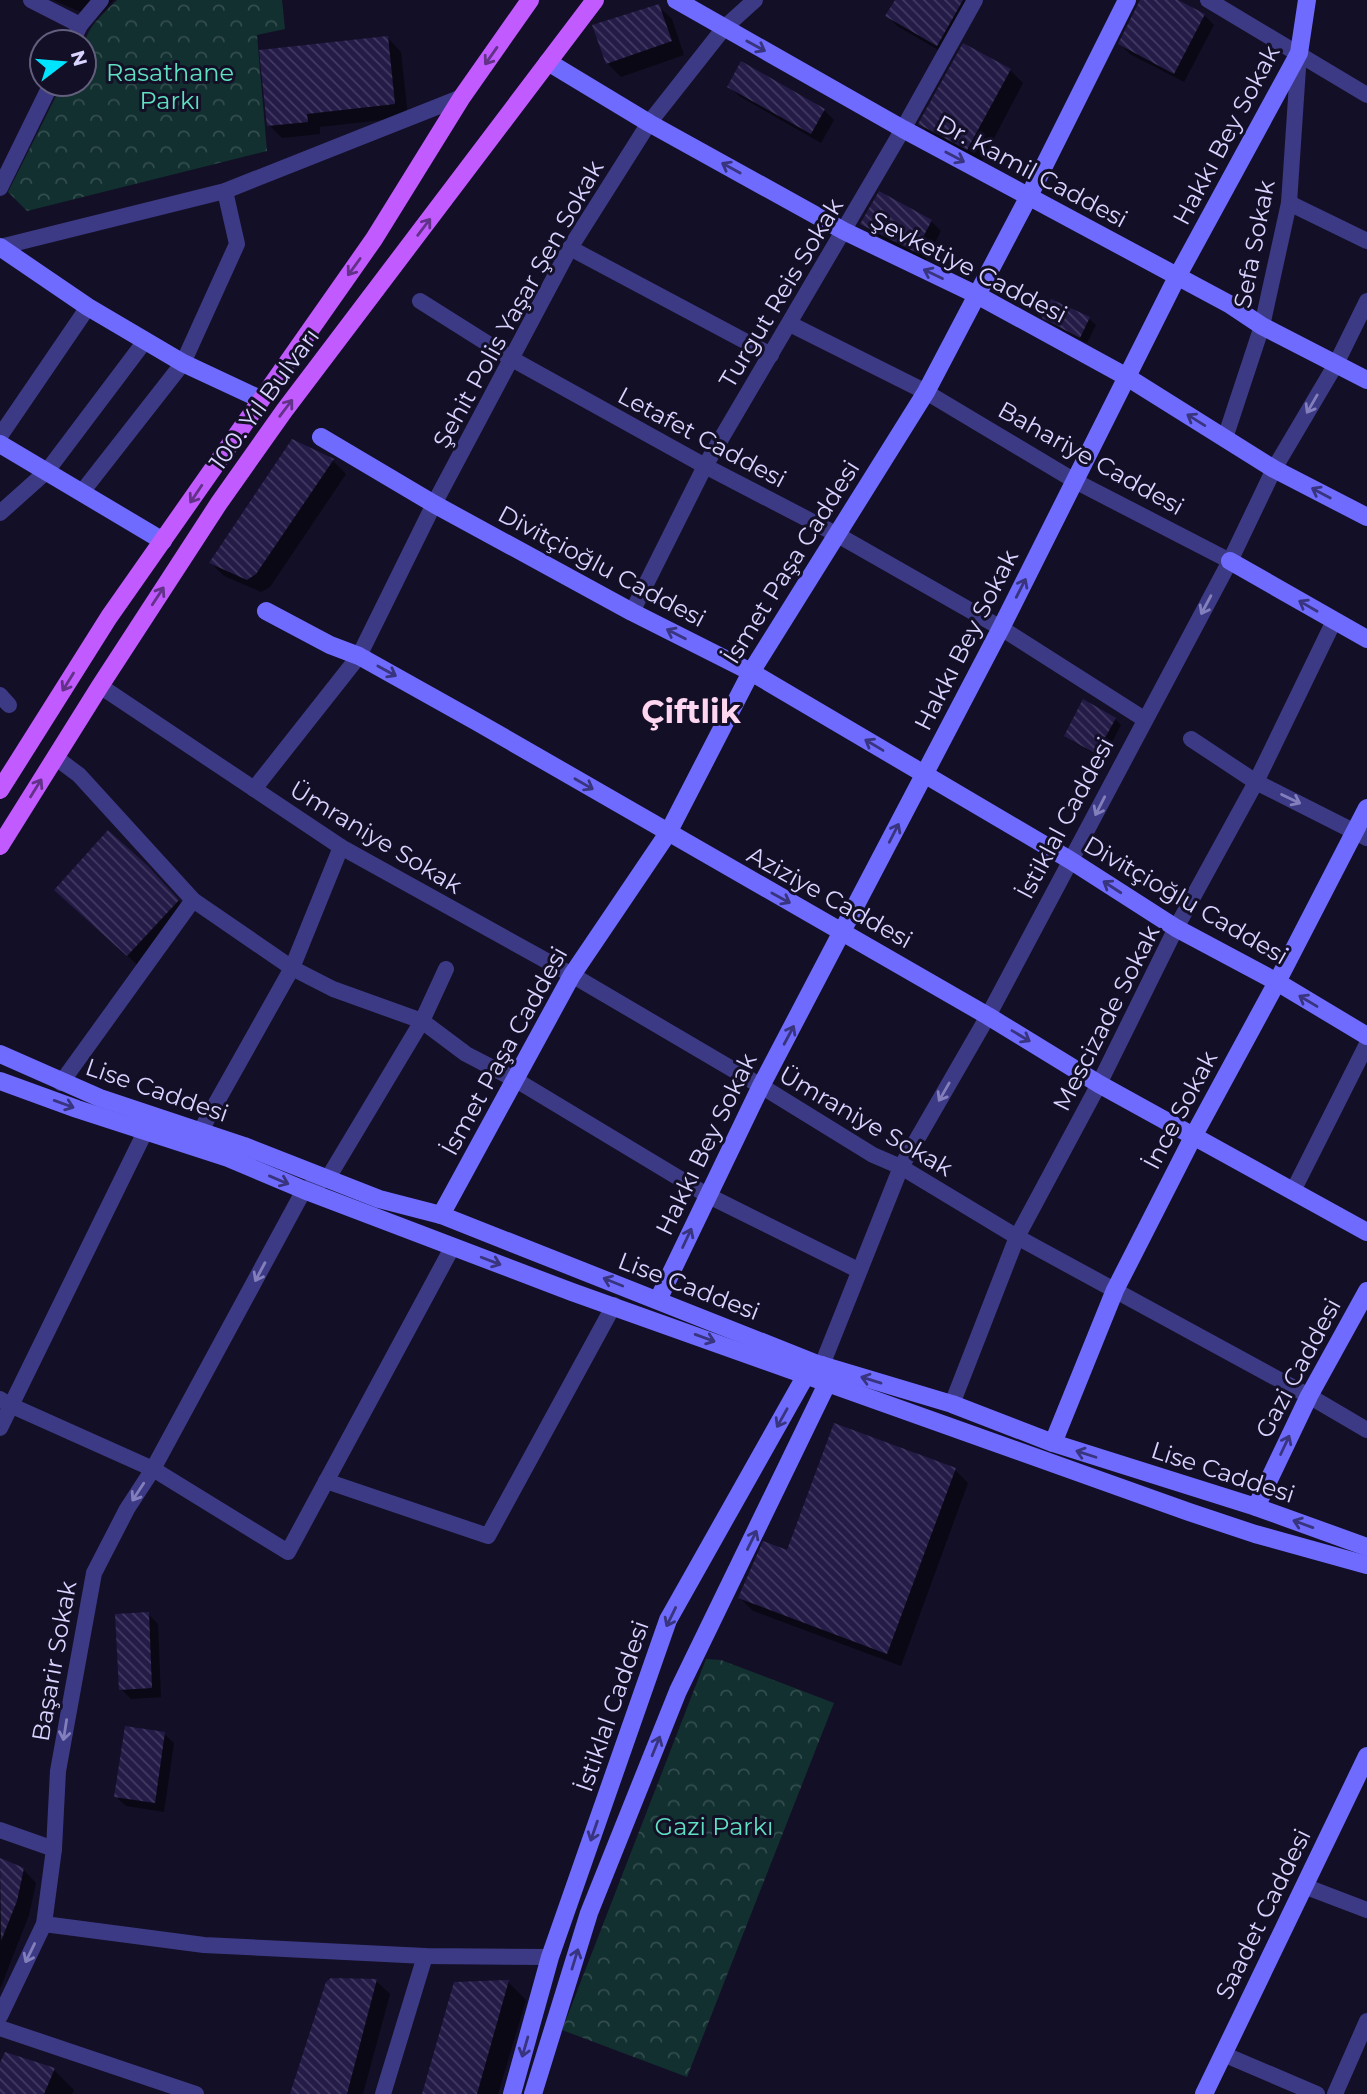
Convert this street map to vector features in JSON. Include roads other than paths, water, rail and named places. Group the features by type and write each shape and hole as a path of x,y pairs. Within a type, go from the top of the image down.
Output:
{"main road":[{"name":"100. Yıl Bulvarı","path":"0,790 109,617 374,239 462,97 530,0"},
{"name":"100. Yıl Bulvarı","path":"0,846 219,503 284,411 594,0"},
{"name":"Dr. Kamil Caddesi","path":"676,0 903,129 1229,303 1262,326 1367,380"},
{"name":"İsmet Paşa Caddesi","path":"441,1214 572,975 668,833 751,673 926,392 1029,196 1127,0"},
{"name":"Hakkı Bey Sokak","path":"658,1300 761,1086 1001,628 1177,277 1299,53 1307,0"},
{"name":"Şevketiye Caddesi","path":"548,62 844,231 977,295 1127,377 1274,469 1367,517"},
{"path":"0,247 88,307 145,341 183,363 260,399"},
{"name":"Divitçioğlu Caddesi","path":"321,437 434,503 632,612 751,673 1070,860 1176,928 1277,982 1367,1036"},
{"path":"0,444 163,541"},
{"name":"Bahariye Caddesi","path":"1230,561 1367,639"},
{"name":"Aziziye Caddesi","path":"266,611 330,645 359,656 844,932 1099,1084 1367,1232"},
{"name":"İnce Sokak","path":"1053,1443 1115,1290 1194,1135 1361,835 1367,808"},
{"name":"Lise Caddesi","path":"0,1055 61,1083 201,1130 379,1199 441,1214 658,1300 818,1374 953,1404 1053,1443 1365,1543"},
{"name":"Lise Caddesi","path":"0,1081 228,1158 304,1190 572,1292 818,1374 1189,1512 1255,1534 1367,1565"},
{"name":"Gazi Caddesi","path":"1256,1507 1309,1396 1367,1290"},
{"name":"İstiklal Caddesi","path":"512,2094 550,1957 668,1620 818,1374"},
{"name":"İstiklal Caddesi","path":"533,2094 589,1913 678,1691 825,1388 818,1374"},
{"name":"Saadet Caddesi","path":"1204,2094 1304,1885 1361,1782 1367,1756"}],"street":[{"path":"31,0 80,25"},
{"path":"79,28 101,0"},
{"name":"Şehit Polis Yaşar Şen Sokak","path":"254,789 359,656 434,503 570,248 649,122 724,29 755,0"},
{"name":"Turgut Reis Sokak","path":"632,612 705,466 844,231 975,0"},
{"path":"1208,0 1367,95"},
{"name":"Sefa Sokak","path":"1225,438 1262,326 1289,203 1299,53"},
{"path":"0,247 225,191 462,97"},
{"path":"0,188 44,98"},
{"path":"82,492 183,363 237,244 225,191"},
{"path":"1289,203 1367,241"},
{"path":"570,248 771,355"},
{"name":"Letafet Caddesi","path":"420,301 512,359 705,466 836,534 1001,628 1144,719"},
{"name":"İstiklal Caddesi","path":"818,1374 901,1167 988,1016 1230,561 1274,469 1336,364 1367,301"},
{"path":"0,436 88,307"},
{"name":"Bahariye Caddesi","path":"790,324 926,392 1075,481 1230,561"},
{"path":"0,513 47,471 145,341"},
{"name":"Mescizade Sokak","path":"953,1404 1017,1237 1099,1084 1176,928 1256,782 1334,621"},
{"name":"Ümraniye Sokak","path":"100,686 341,847 572,975 873,1155 901,1167 1017,1237 1367,1430"},
{"path":"1191,739 1256,782 1361,835"},
{"path":"55,757 79,775 193,900 292,968 333,989 422,1021 466,1054 516,1080 707,1195 858,1270"},
{"path":"201,1130 292,968 341,847"},
{"path":"61,1083 193,900"},
{"path":"304,1190 328,1178 422,1021 446,969"},
{"path":"1293,1191 1367,1044"},
{"path":"0,1428 5,1402 145,1132"},
{"name":"Başarir Sokak","path":"0,2016 44,1924 54,1849 58,1771 94,1573 304,1190"},
{"path":"5,1402 153,1469 288,1552 453,1246"},
{"path":"326,1481 488,1536 614,1305"},
{"path":"0,1830 54,1849"},
{"path":"1304,1885 1367,1910"},
{"path":"44,1924 204,1945 425,1956 550,1957"},
{"path":"383,2094 425,1956"},
{"path":"1335,2094 1367,2021"},
{"path":"0,2028 196,2094"},
{"path":"1223,2054 1317,2094"}],"district":[{"name":"Çiftlik","path":"691,711"}],"park label":[{"name":"Rasathane Parkı","path":"170,86"},
{"name":"Gazi Parkı","path":"714,1826"}]}
